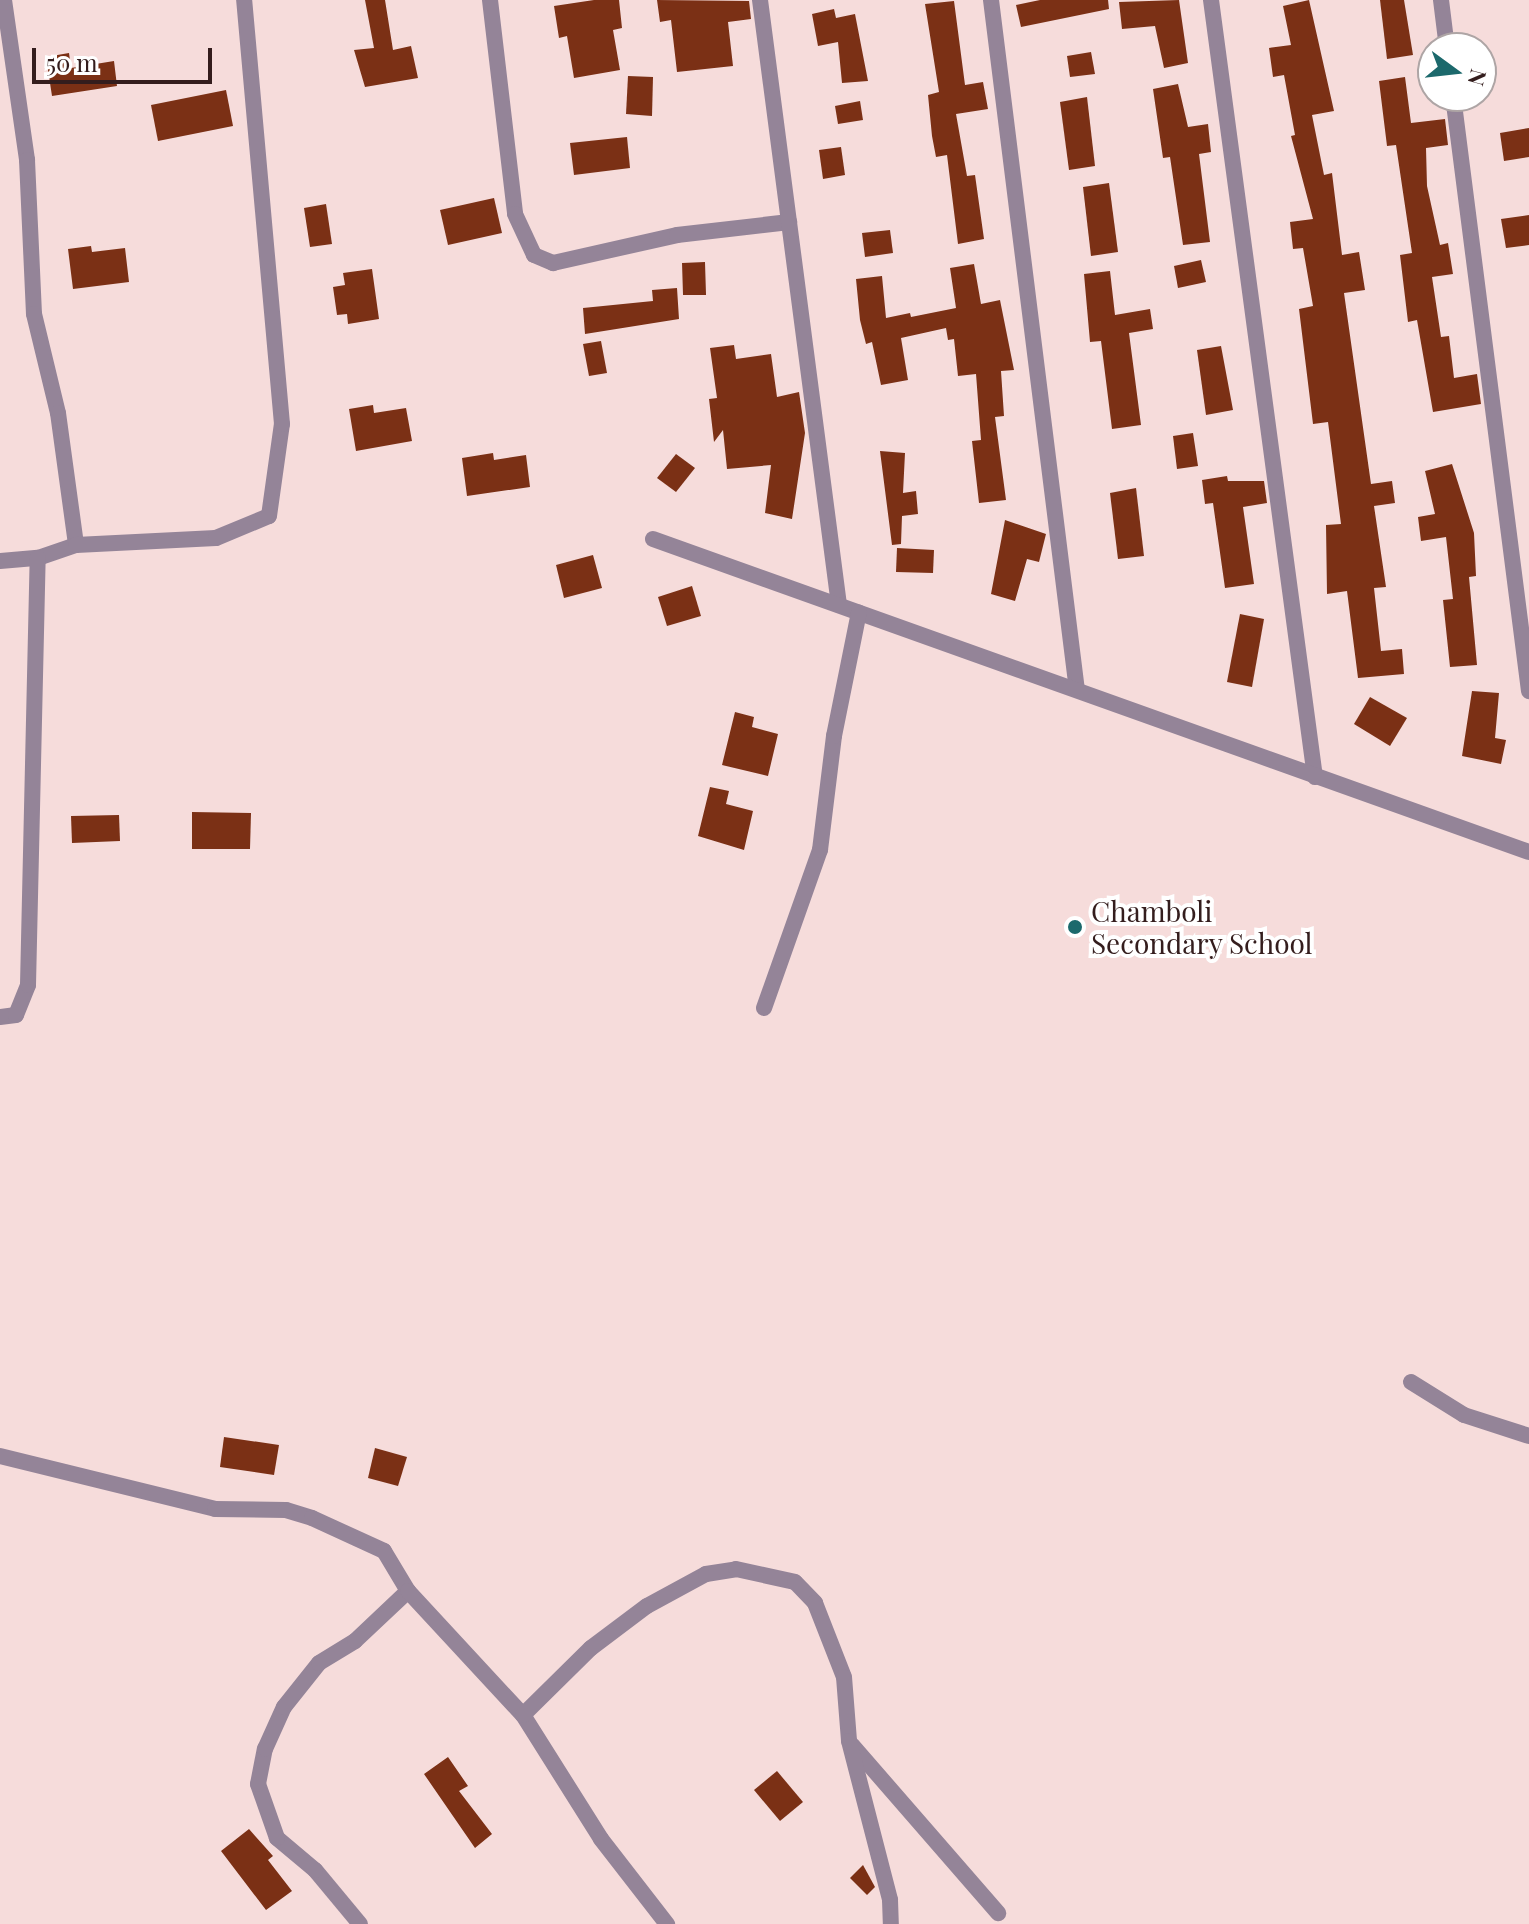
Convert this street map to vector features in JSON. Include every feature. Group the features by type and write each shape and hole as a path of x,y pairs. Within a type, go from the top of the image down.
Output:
{"street":[{"path":"4,0 27,160 34,314 58,413 76,545"},
{"path":"0,561 38,558 76,545 216,538 269,516 282,424 244,0"},
{"path":"490,0 515,214 534,255 553,263 677,235 789,222"},
{"path":"760,0 839,605"},
{"path":"991,0 1077,690"},
{"path":"1211,0 1315,777"},
{"path":"1441,0 1445,32"},
{"path":"1455,112 1529,691"},
{"path":"653,539 1529,852"},
{"path":"0,1017 16,1015 28,985 38,558"},
{"path":"764,1008 820,850 834,736 859,612"},
{"path":"1411,1382 1464,1415 1529,1436"},
{"path":"0,1456 215,1509 286,1510 312,1518 384,1551 408,1591 523,1715 601,1839 667,1924"},
{"path":"523,1715 555,1689 580,1657 647,1606 706,1574 736,1569 770,1573 808,1590 844,1677 849,1741 890,1900 891,1924"},
{"path":"360,1924 315,1870 277,1838 258,1784 265,1749 284,1707 319,1663 355,1641 408,1591"},
{"path":"849,1741 998,1913"}],"building":[{"path":"365,0 385,0 393,50 411,46 418,78 365,87 354,50 374,48"},
{"path":"619,0 622,28 613,30 620,70 574,78 567,36 559,38 554,6"},
{"path":"657,0 749,1 751,19 728,22 733,66 677,72 671,20 660,22"},
{"path":"1040,0 1108,0 1109,9 1021,27 1016,5"},
{"path":"1179,0 1188,63 1164,68 1155,26 1122,29 1119,2"},
{"path":"1309,0 1334,111 1312,115 1324,175 1332,173 1342,255 1359,252 1365,290 1344,293 1371,484 1392,481 1395,503 1374,506 1386,587 1374,588 1381,651 1402,649 1404,674 1358,678 1347,591 1327,594 1326,525 1341,524 1328,422 1313,424 1299,309 1313,306 1303,248 1293,249 1290,222 1313,219 1291,136 1295,135 1284,75 1273,77 1269,48 1291,45 1283,6"},
{"path":"1380,0 1404,0 1413,55 1387,59"},
{"path":"954,1 965,85 983,82 988,109 956,114 967,176 975,175 984,239 958,244 947,155 936,157 932,136 928,95 939,92 925,4"},
{"path":"834,9 836,18 855,14 868,81 842,83 838,42 818,46 812,14"},
{"path":"1091,52 1095,74 1070,77 1067,56"},
{"path":"69,53 71,68 114,61 117,86 52,96 46,57"},
{"path":"628,76 653,77 652,116 626,114"},
{"path":"1405,77 1411,123 1445,119 1448,145 1426,148 1427,186 1440,245 1448,243 1453,274 1432,277 1441,337 1449,336 1454,378 1477,374 1481,404 1433,412 1417,320 1408,322 1400,255 1412,253 1396,145 1387,146 1379,81"},
{"path":"1178,84 1188,127 1208,124 1211,152 1199,154 1210,242 1183,245 1170,157 1163,158 1153,89"},
{"path":"226,90 233,126 158,141 151,105"},
{"path":"1087,97 1095,166 1069,170 1060,102"},
{"path":"860,101 863,120 838,124 835,106"},
{"path":"1529,128 1529,157 1504,161 1500,133"},
{"path":"627,137 630,168 574,175 570,143"},
{"path":"841,147 845,175 823,179 819,150"},
{"path":"1109,183 1118,252 1091,256 1083,187"},
{"path":"494,198 502,233 448,245 440,210"},
{"path":"326,204 332,244 310,247 304,208"},
{"path":"1529,215 1529,245 1506,248 1501,219"},
{"path":"890,230 893,253 865,257 862,233"},
{"path":"91,246 92,252 125,248 129,282 73,289 68,249"},
{"path":"1201,260 1206,282 1178,288 1174,266"},
{"path":"705,262 706,295 683,295 682,263"},
{"path":"974,264 981,304 1000,300 1014,370 1001,371 1004,416 995,417 1006,500 979,503 972,441 981,440 976,374 958,376 954,339 948,340 946,328 901,338 908,380 881,385 872,342 866,344 860,320 856,279 882,276 886,318 910,313 911,317 956,308 950,268"},
{"path":"372,269 379,319 348,324 347,314 337,315 333,287 345,285 343,273"},
{"path":"1110,271 1115,315 1150,309 1153,329 1129,333 1141,425 1112,429 1101,341 1090,342 1084,274"},
{"path":"677,288 679,319 585,334 583,308 653,301 652,290"},
{"path":"601,341 607,373 589,376 583,344"},
{"path":"734,345 736,359 771,354 777,397 799,392 805,433 792,519 765,513 771,465 727,469 723,430 714,442 709,399 717,398 710,348"},
{"path":"1221,346 1233,410 1206,415 1197,350"},
{"path":"373,405 374,413 406,408 412,441 356,451 349,409"},
{"path":"1193,433 1198,466 1177,469 1173,436"},
{"path":"880,451 905,453 903,493 916,491 918,514 902,516 901,544 892,545"},
{"path":"493,453 494,460 526,455 530,487 467,496 462,458"},
{"path":"676,454 695,468 676,492 657,478"},
{"path":"1452,464 1474,533 1476,576 1469,577 1477,665 1450,667 1443,600 1453,599 1446,537 1421,541 1418,517 1435,514 1425,471"},
{"path":"1227,476 1228,481 1264,481 1267,503 1243,507 1254,584 1225,588 1213,503 1205,504 1202,480"},
{"path":"1136,488 1144,556 1118,559 1110,493"},
{"path":"1005,520 1046,534 1039,562 1027,559 1015,601 991,594"},
{"path":"897,548 934,550 933,573 896,572"},
{"path":"593,555 602,588 564,598 556,565"},
{"path":"692,586 701,616 667,626 658,597"},
{"path":"1240,614 1264,619 1252,687 1227,682"},
{"path":"1472,691 1499,693 1495,738 1506,740 1501,764 1462,756"},
{"path":"1370,697 1407,718 1390,746 1354,724"},
{"path":"735,712 754,717 752,727 778,734 768,776 722,765"},
{"path":"710,787 729,791 726,804 753,811 744,850 698,836"},
{"path":"192,812 251,813 250,849 192,849"},
{"path":"119,815 120,841 72,843 71,816"},
{"path":"224,1437 279,1445 274,1475 220,1467"},
{"path":"375,1448 407,1457 398,1486 368,1478"},
{"path":"448,1757 468,1786 459,1791 492,1834 475,1848 424,1774"},
{"path":"777,1771 803,1802 780,1821 754,1790"},
{"path":"249,1829 273,1856 268,1860 292,1891 266,1910 221,1851"},
{"path":"863,1865 875,1887 867,1895 850,1878"}],"place":[{"name":"Chamboli Secondary School","path":"1075,927"}]}
